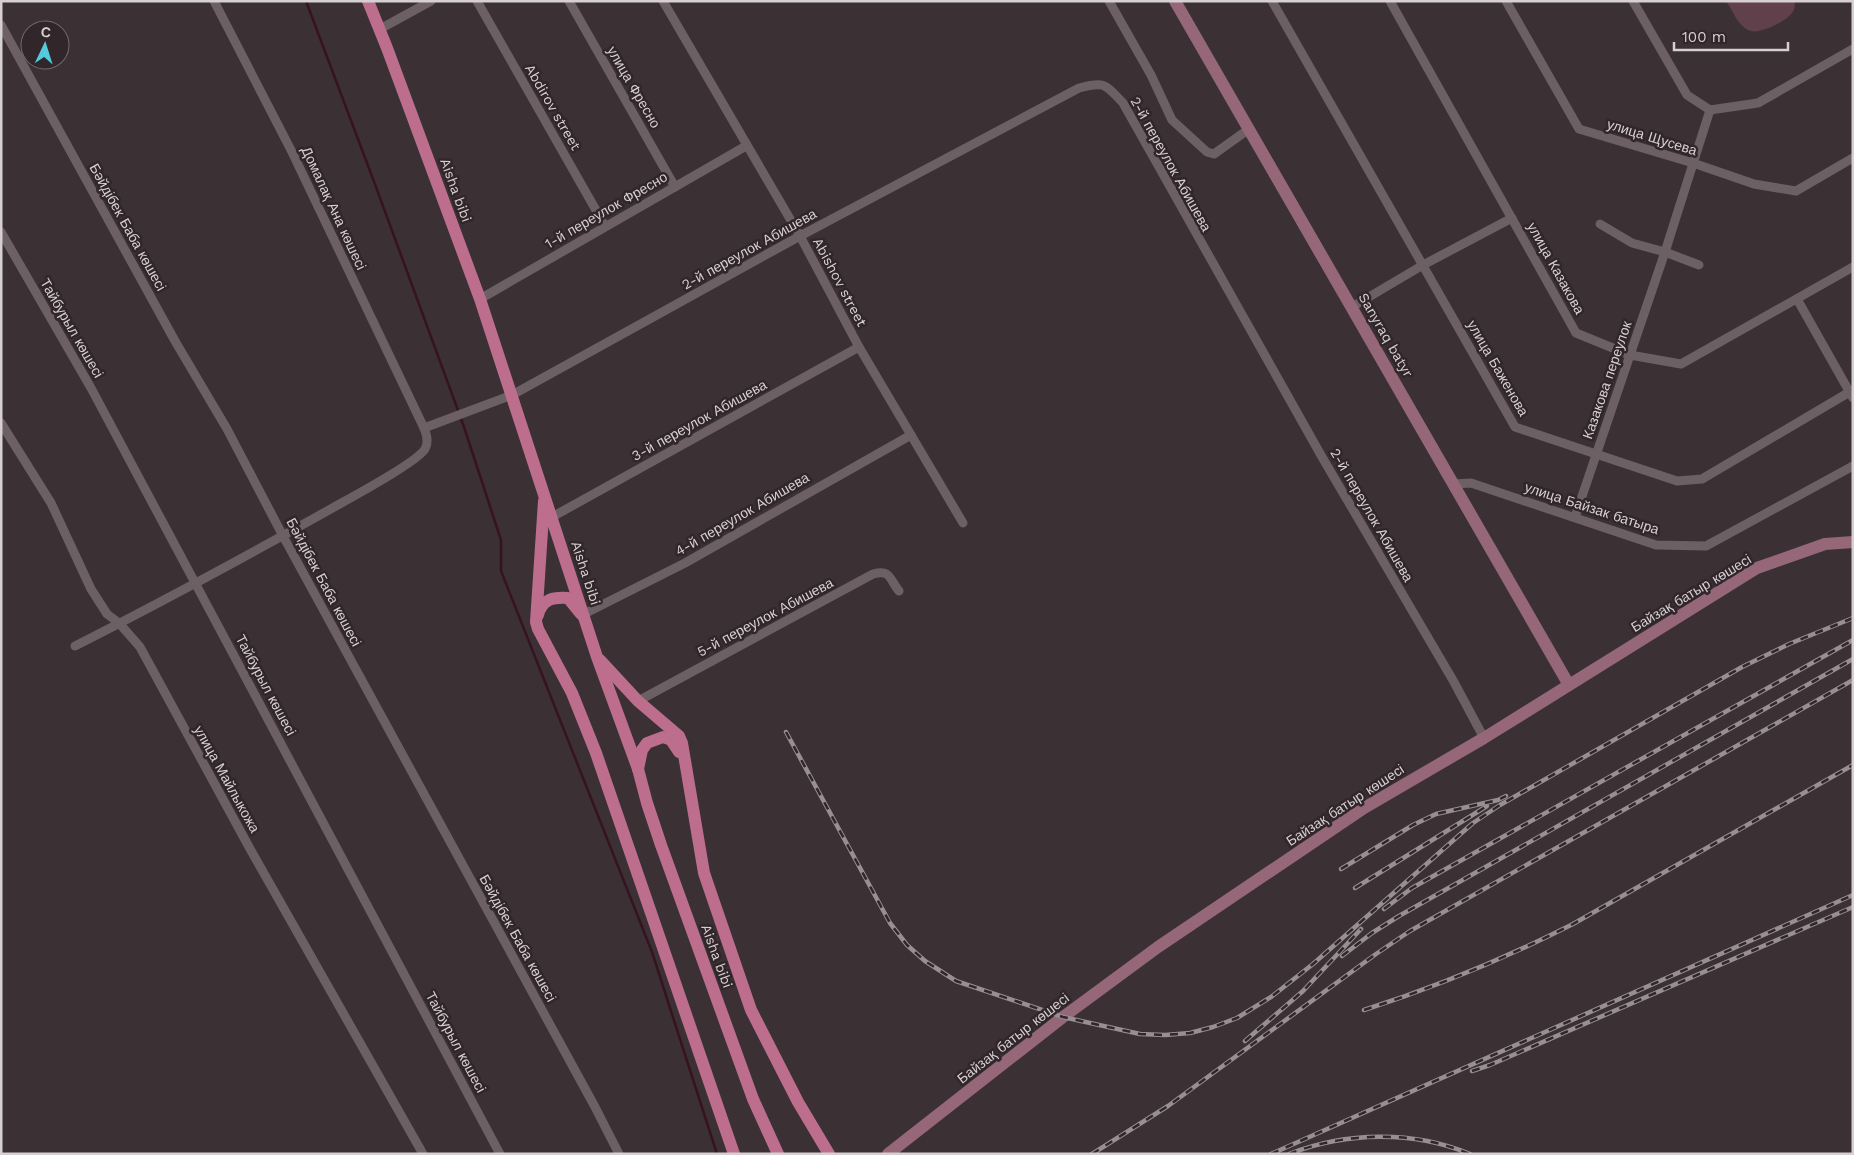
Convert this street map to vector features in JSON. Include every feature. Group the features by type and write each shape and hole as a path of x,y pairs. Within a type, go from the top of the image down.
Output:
{"main road":[{"name":"Aisha bibi","path":"368,1 480,299 597,657 638,769 646,803 753,1099 778,1154"},
{"name":"Sanyraq batyr","path":"1175,1 1569,685"},
{"path":"544,496 536,622 547,649 557,662 572,693 596,754 734,1154"},
{"name":"Байзақ батыр көшесі","path":"888,1154 1063,1017 1158,947 1364,808 1484,738 1757,568 1825,544 1853,542"},
{"path":"536,622 540,607 545,602 559,597 568,598 585,618"},
{"path":"597,657 638,701 679,736 682,744 704,873 751,1010 798,1102 829,1154"},
{"path":"638,769 642,750 647,744 663,738 671,740 677,748 686,768"}],"street":[{"name":"Домалақ Ана көшесі","path":"214,1 292,152 424,428"},
{"path":"380,29 431,1"},
{"name":"Abdirov street","path":"477,1 605,226"},
{"name":"улица Фресно","path":"569,1 675,187"},
{"name":"Abishov street","path":"663,1 800,236 859,347 963,523"},
{"path":"1110,1 1151,75 1172,120 1204,150 1214,154 1249,129"},
{"name":"улица Баженова","path":"1272,1 1515,427 1677,481 1702,479 1852,393"},
{"name":"улица Казакова","path":"1390,1 1576,333 1630,354 1681,364 1853,267"},
{"name":"улица Щусева","path":"1506,1 1579,129 1693,163 1754,184 1796,191 1853,158"},
{"path":"1633,1 1687,95 1710,110 1758,103 1853,49"},
{"name":"Бәйдібек Баба көшесі","path":"1,25 176,341 227,429 283,536 619,1154"},
{"name":"2-й переулок Абишева","path":"424,428 512,395 800,236 1079,88 1095,84 1104,85 1122,103 1199,242 1454,682 1484,738"},
{"name":"Казакова переулок","path":"1575,517 1665,252 1710,110"},
{"name":"1-й переулок Фресно","path":"480,299 746,146"},
{"path":"1352,307 1423,265 1512,218"},
{"path":"1600,224 1632,243 1665,252 1698,265"},
{"name":"Тайбурыл көшесі","path":"1,232 91,388 500,1154"},
{"path":"1797,300 1852,393"},
{"name":"3-й переулок Абишева","path":"552,517 859,347"},
{"name":"улица Майлыкожа","path":"1,423 51,503 91,589 107,614 119,623 140,647 249,847 423,1154"},
{"path":"75,646 283,536 380,481 419,456 425,450 428,438 424,428"},
{"name":"4-й переулок Абишева","path":"585,618 911,435"},
{"name":"улица Байзак батыра","path":"1454,484 1471,483 1656,545 1706,546 1853,466"},
{"name":"5-й переулок Абишева","path":"638,701 873,574 882,571 888,574 899,591"}],"shaded area":[{"path":"1726,1 1795,1 1795,4 1793,12 1785,20 1767,29 1751,31 1737,19"}],"waterway":[{"path":"306,1 463,424 501,540 501,571 652,952 717,1154"}],"railway":[{"path":"786,732 890,923 907,945 925,961 956,981 1063,1017 1140,1034 1190,1033 1237,1018 1271,997 1313,964 1473,823 1500,805 1742,667 1789,644 1853,618"},
{"path":"1384,909 1412,888 1853,640"},
{"path":"1342,956 1372,933 1399,916 1853,659"},
{"path":"1092,1154 1168,1106 1410,931 1853,680"},
{"path":"1364,1010 1418,992 1470,971 1522,949 1573,924 1853,765"},
{"path":"1341,869 1413,825 1436,814 1498,800 1506,796"},
{"path":"1355,888 1487,806"},
{"path":"1271,1154 1853,895"},
{"path":"1472,1071 1490,1065 1853,907"},
{"path":"1245,1041 1303,991 1361,929"},
{"path":"1289,1154 1333,1141 1379,1137 1426,1141 1470,1154"}]}
